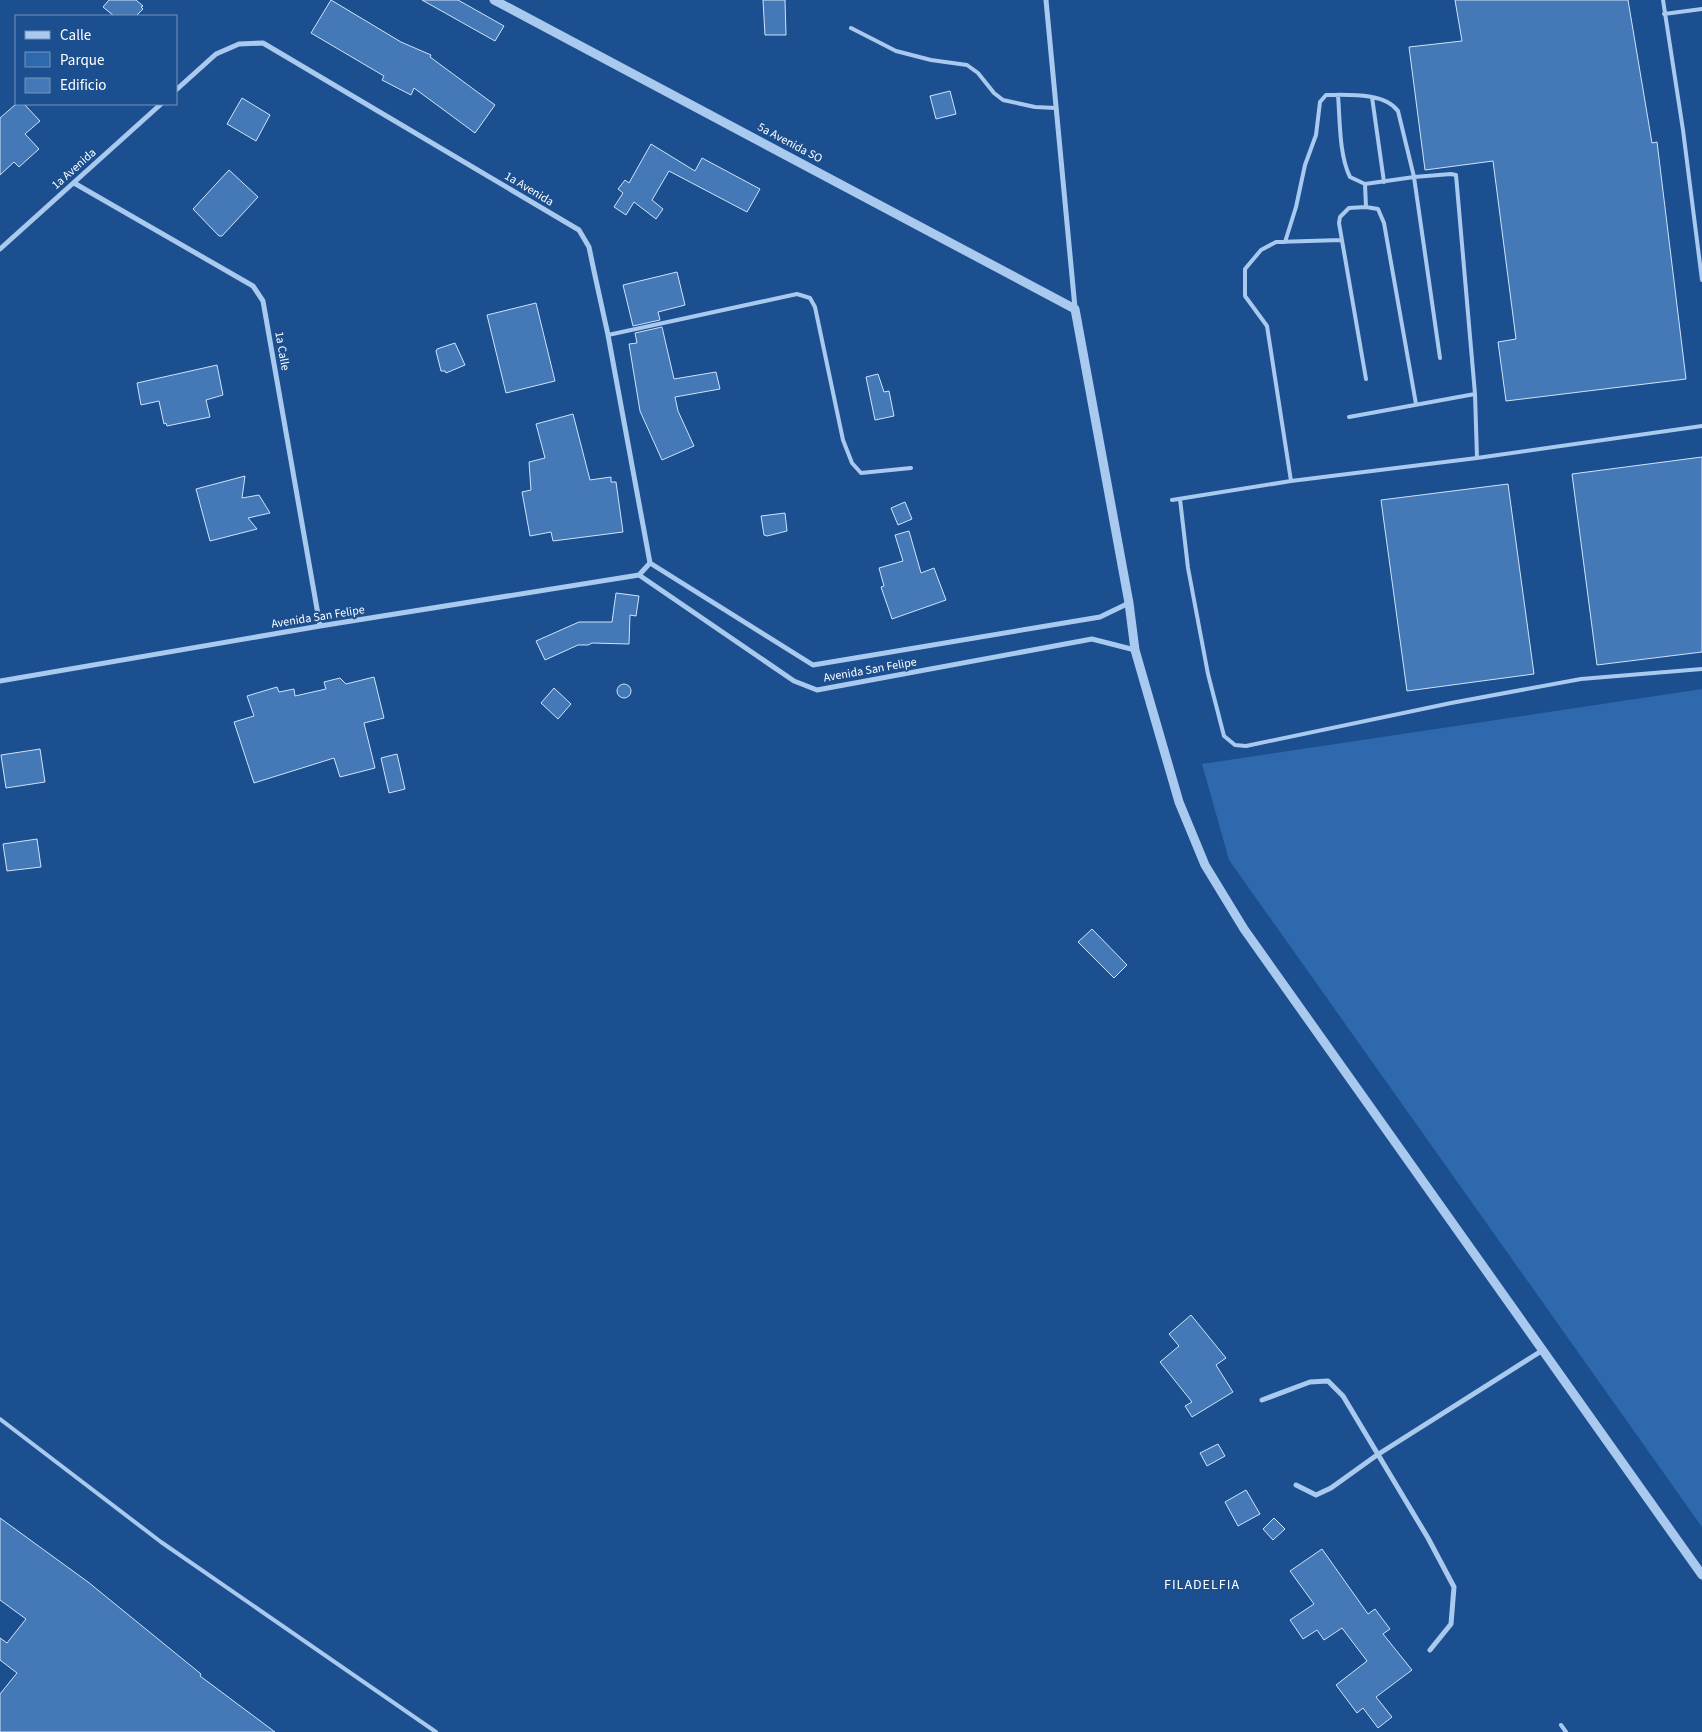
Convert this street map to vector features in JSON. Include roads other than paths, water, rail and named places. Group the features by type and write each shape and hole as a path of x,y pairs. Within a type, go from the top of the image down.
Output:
{"street":[{"name":"5a Avenida SO","path":"494,0 1075,309"},
{"path":"1046,0 1075,309 1136,650 1179,802 1205,865 1244,929 1702,1575"},
{"name":"1a Avenida","path":"178,88 216,54 239,44 263,43 579,230 589,247 608,335 650,564"},
{"name":"1a Avenida","path":"0,249 160,105"},
{"name":"1a Calle","path":"74,183 253,286 263,301 320,626"},
{"path":"640,575 650,564"},
{"name":"Avenida San Felipe","path":"650,564 813,665 1100,618 1129,603"},
{"name":"Avenida San Felipe","path":"0,681 320,626 640,575 794,681 817,690 1092,640 1136,650"},
{"path":"1296,1485 1316,1495 1331,1488 1377,1455 1543,1350"},
{"path":"1262,1400 1310,1382 1328,1381 1343,1396 1428,1538 1454,1587 1451,1624 1430,1650"}],"lane":[{"path":"1663,0 1683,130 1702,280"},
{"path":"1664,14 1702,9"},
{"path":"851,28 896,51 931,60 966,65 978,73 994,93 1003,100 1035,107 1056,108"},
{"path":"1285,242 1296,207 1305,165 1316,135 1320,102 1326,94 1372,97 1393,104 1398,111 1414,177 1440,358"},
{"path":"1338,95 1343,153 1346,170 1350,177 1366,184 1414,177 1456,175 1475,394 1477,458"},
{"path":"1372,97 1384,182"},
{"path":"1366,184 1366,207"},
{"path":"1366,379 1339,223 1340,217 1349,208 1366,207 1378,209 1384,223 1416,404"},
{"path":"1291,482 1267,326 1245,296 1245,269 1261,250 1276,242 1341,240"},
{"path":"608,335 797,294 810,298 815,307 843,440 852,463 861,473 912,468"},
{"path":"1349,417 1475,394"},
{"path":"1172,500 1702,426"},
{"path":"1180,499 1188,568 1208,674 1224,736 1235,745 1253,745 1450,703 1580,679 1702,669"},
{"path":"0,1419 161,1542 436,1732"},
{"path":"1561,1725 1566,1732"}],"district":[{"name":"FILADELFIA","path":"1202,1585"}]}
